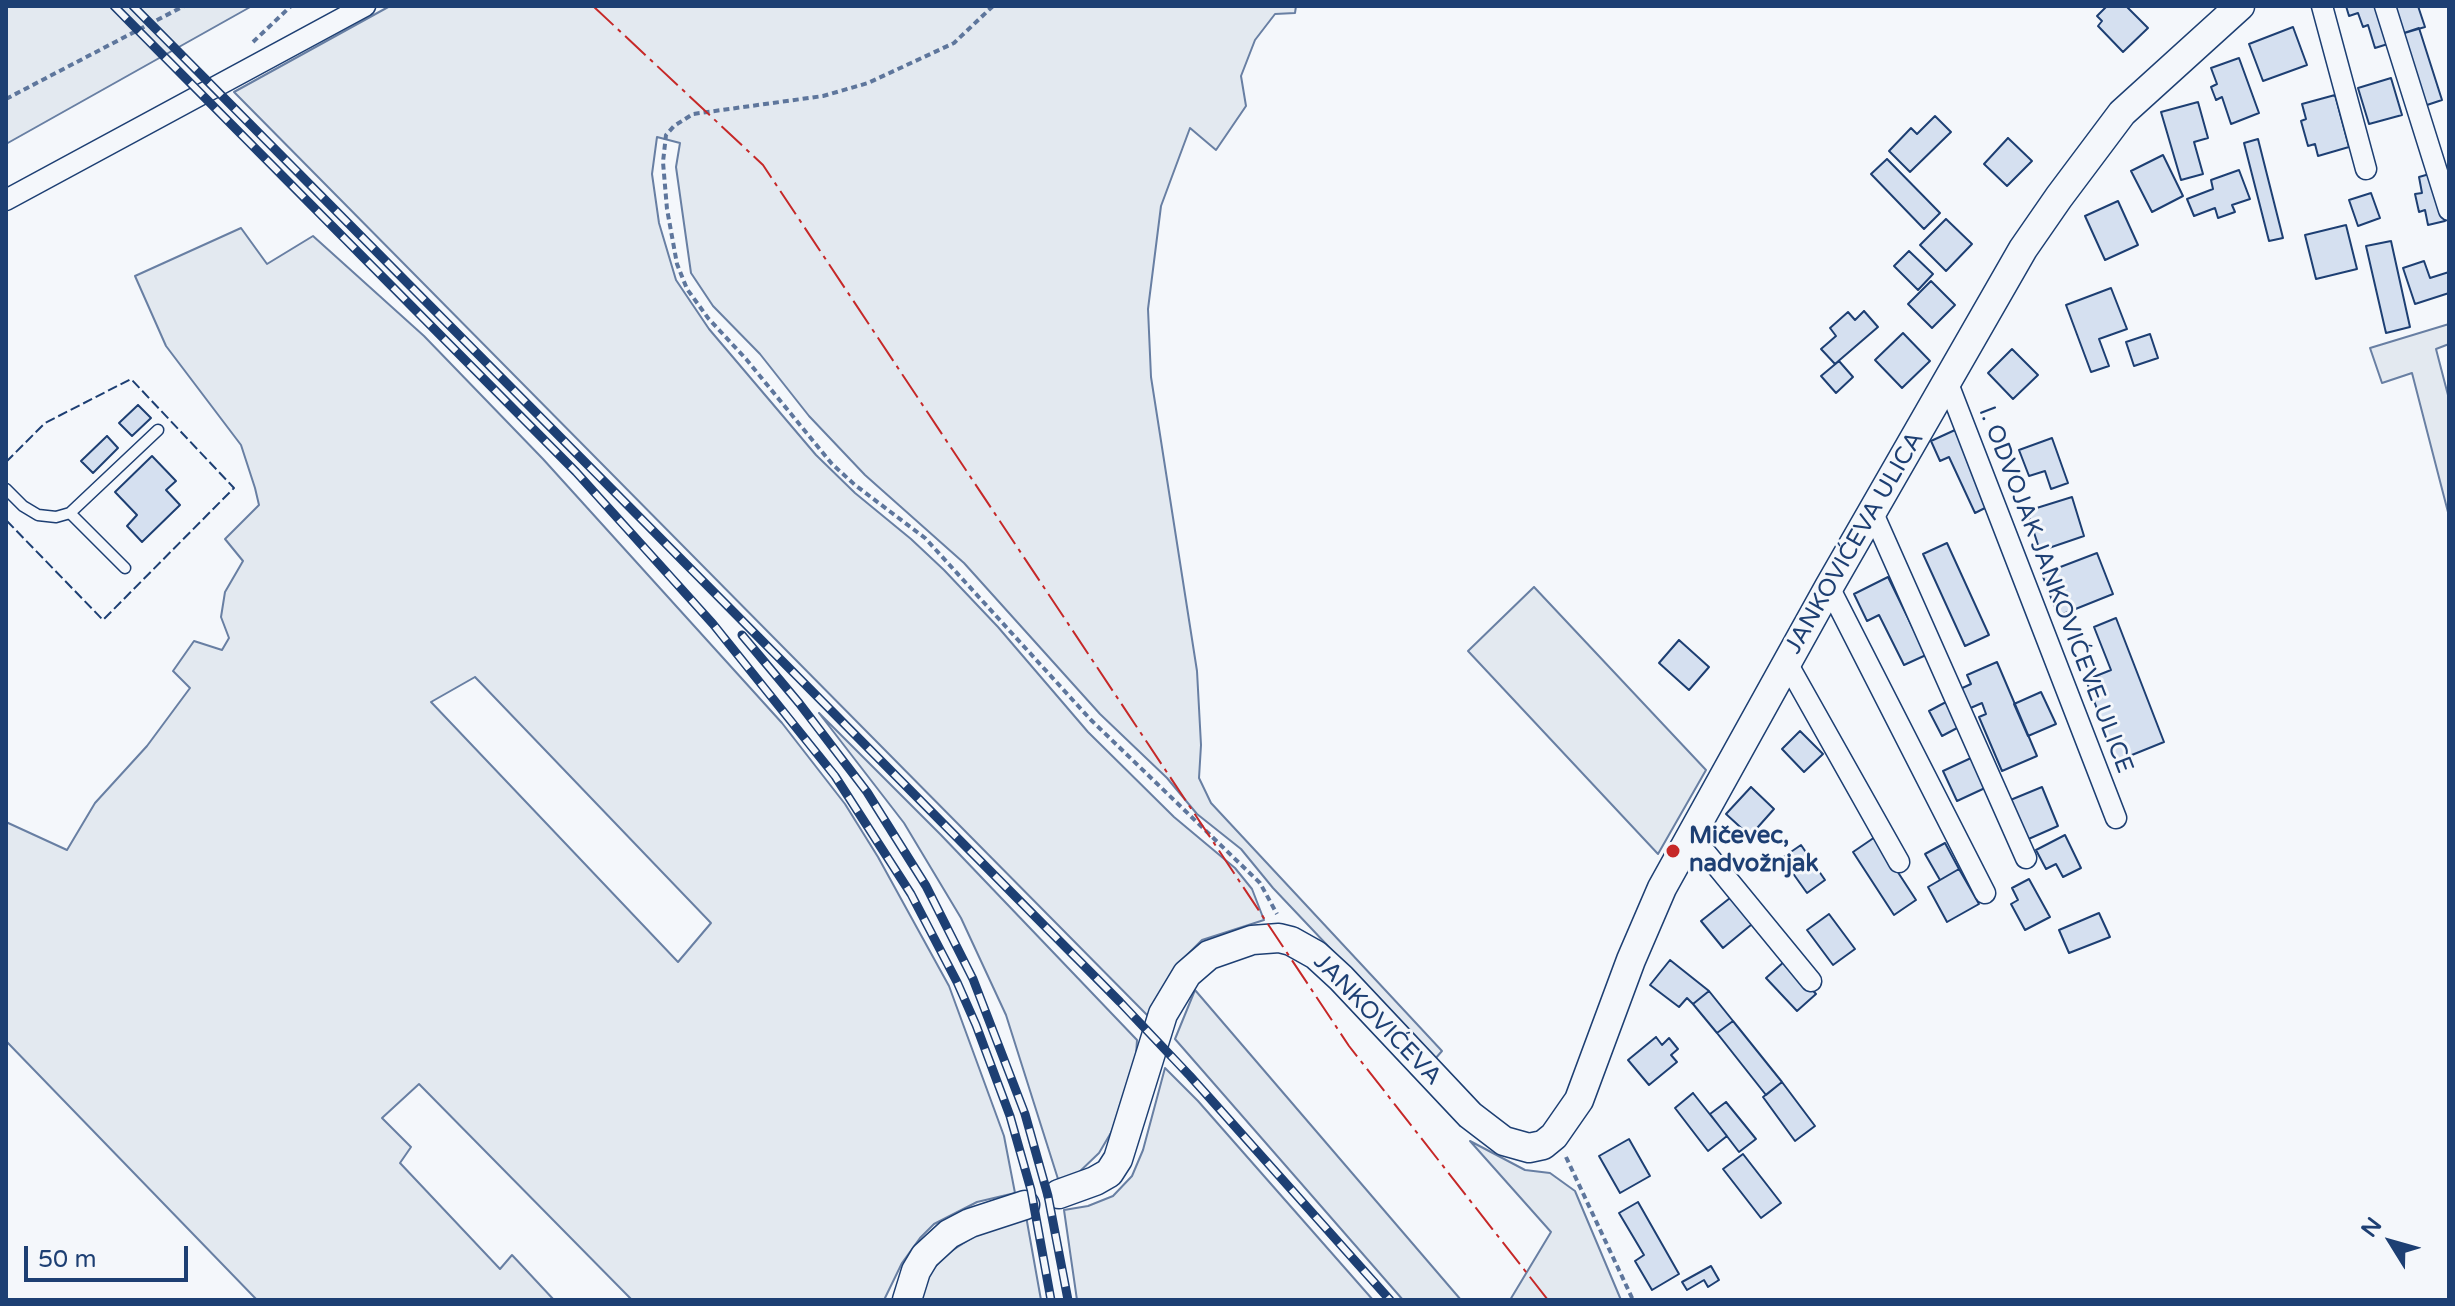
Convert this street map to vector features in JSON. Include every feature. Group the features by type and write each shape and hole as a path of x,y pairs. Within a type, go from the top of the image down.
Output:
{"main road":[{"name":"JANKOVIĆEVA ULICA","path":"1554,1136 1579,1100 1631,960 1662,888 1829,587 2023,249 2122,113 2240,6"},
{"name":"JANKOVIĆEVA","path":"1059,1194 1109,1173 1118,1159 1163,1014 1187,974 1209,955 1252,940 1279,938 1291,941 1329,965 1451,1096 1489,1131 1514,1146 1529,1148 1543,1145 1554,1136"},
{"path":"907,1300 916,1271 925,1256 949,1234 970,1223 1025,1205"}],"street":[{"path":"6,200 365,6"},
{"path":"2322,6 2366,169"},
{"path":"2385,6 2449,210"},
{"name":"I. ODVOJAK JANKOVIĆEVE ULICE","path":"1947,381 2116,818"},
{"path":"1872,511 2026,858"},
{"path":"1829,587 1985,893"},
{"path":"1787,663 1899,862"},
{"path":"1692,836 1811,981"}],"lane":[{"path":"6,489 23,506 38,515 56,517 70,513 158,430"},
{"path":"70,513 125,568"}],"path":[{"path":"6,99 184,6"},
{"path":"993,6 954,43 868,83 823,96 693,114 674,126 666,135 663,162 667,209 677,264 687,289 708,318 746,359 832,464 925,538 1091,720 1260,883 1291,941"},
{"path":"1554,1136 1584,1192 1633,1300"}],"shaded area":[{"path":"6,6 252,6 6,144"},
{"path":"390,6 1296,6 1295,13 1275,14 1255,40 1241,76 1246,106 1216,150 1190,128 1161,206 1148,309 1151,377 1197,671 1201,745 1199,778 1211,803 1442,1051 1435,1059 1273,888 1241,849 1197,814 1167,778 1100,714 964,563 865,475 809,416 760,354 713,306 691,273 676,167 680,143 657,137 652,174 659,223 676,280 709,329 816,455 944,570 998,627 1088,732 1174,817 1235,868 1252,889 1264,920 1202,940 1169,977 1150,1018 234,92"},
{"path":"241,228 267,264 313,236 424,336 543,459 782,723 845,804 949,986 1004,1136 1015,1193 977,1202 934,1224 902,1263 884,1300 632,1300 419,1084 382,1118 411,1147 400,1163 500,1269 512,1255 554,1300 257,1300 6,1041 6,822 67,850 95,803 147,746 190,688 173,671 194,641 222,650 229,638 221,617 225,592 243,561 225,539 259,505 241,445 166,346 135,276","holes":["475,677 711,923 678,962 431,702"]},
{"path":"2449,324 2449,344 2436,349 2449,399 2449,516 2412,373 2382,383 2370,348"},
{"path":"1534,587 1706,770 1658,854 1468,651"},
{"path":"819,713 941,835 1137,1040 1136,1056 1112,1131 1099,1153 1074,1177 1058,1179 1006,1015 961,918 904,823"},
{"path":"1195,990 1461,1300 1403,1300 1175,1039"},
{"path":"1165,1068 1198,1101 1373,1300 1077,1300 1064,1210 1088,1206 1113,1196 1132,1176 1143,1150"},
{"path":"1470,1141 1525,1170 1550,1173 1575,1191 1621,1300 1510,1300 1551,1232"},
{"path":"1026,1216 1041,1300 921,1300 930,1273 945,1255 978,1234"}],"building":[{"path":"2107,6 2126,6 2148,28 2123,52 2098,26 2102,21 2097,16"},
{"path":"2346,6 2380,6 2391,43 2375,48 2368,25 2363,27 2358,13 2349,16"},
{"path":"2392,6 2418,6 2425,27 2401,34"},
{"path":"2293,27 2307,65 2263,81 2249,44"},
{"path":"2419,28 2442,100 2424,106 2401,34"},
{"path":"2239,58 2259,113 2231,124 2222,97 2216,100 2211,87 2217,84 2211,68"},
{"path":"2391,78 2402,115 2369,124 2358,88"},
{"path":"2335,95 2349,147 2318,156 2315,144 2308,146 2301,121 2306,119 2302,104"},
{"path":"2198,102 2208,138 2194,142 2203,174 2181,180 2161,112"},
{"path":"1935,116 1951,132 1910,172 1889,151 1911,128 1917,134"},
{"path":"2008,138 2032,161 2007,186 1984,164"},
{"path":"2258,139 2283,238 2269,241 2244,143"},
{"path":"2163,155 2183,196 2152,212 2131,171"},
{"path":"1887,159 1940,213 1924,229 1871,174"},
{"path":"2239,170 2250,199 2232,205 2235,212 2218,218 2215,208 2194,216 2187,199 2213,189 2211,180"},
{"path":"2433,173 2445,221 2428,225 2425,210 2419,212 2415,194 2422,193 2419,177"},
{"path":"2371,193 2380,218 2358,226 2349,200"},
{"path":"2118,201 2138,245 2105,260 2085,216"},
{"path":"1946,219 1972,244 1946,271 1920,245"},
{"path":"2346,225 2357,269 2316,279 2305,235"},
{"path":"2391,241 2410,327 2386,333 2366,246"},
{"path":"1909,251 1933,274 1918,290 1894,266"},
{"path":"2424,261 2430,278 2449,272 2449,293 2415,304 2403,268"},
{"path":"1931,281 1955,305 1932,328 1908,304"},
{"path":"2111,288 2127,329 2099,339 2109,366 2091,372 2066,305"},
{"path":"1864,311 1878,327 1835,364 1821,349 1836,336 1830,328 1848,312 1855,320"},
{"path":"1903,333 1930,361 1902,388 1875,360"},
{"path":"2150,334 2158,358 2134,366 2126,342"},
{"path":"2012,349 2038,375 2013,399 1988,373"},
{"path":"1839,361 1853,377 1836,393 1821,376"},
{"path":"138,405 151,418 132,436 119,423"},
{"path":"1955,430 1989,506 1975,513 1949,457 1940,461 1931,441"},
{"path":"107,436 118,448 93,473 81,461"},
{"path":"2052,438 2068,483 2051,489 2045,471 2029,476 2019,450"},
{"path":"152,456 176,481 166,490 180,505 142,542 127,526 137,515 115,492"},
{"path":"2072,497 2084,536 2040,551 2027,511"},
{"path":"1947,543 1989,635 1965,646 1923,554"},
{"path":"2097,553 2113,594 2058,616 2042,574"},
{"path":"1888,577 1926,655 1904,665 1879,615 1867,621 1854,594"},
{"path":"2116,618 2164,742 2117,761 2086,680 2111,670 2094,627"},
{"path":"1679,640 1709,667 1689,690 1659,663"},
{"path":"1997,662 2037,756 2002,771 1979,717 1986,714 1982,703 1966,710 1958,690 1971,684 1967,675"},
{"path":"2041,692 2056,724 2028,736 2014,704"},
{"path":"1946,702 1959,727 1942,736 1929,711"},
{"path":"1800,731 1823,754 1804,772 1782,749"},
{"path":"1971,758 1985,788 1957,801 1943,771"},
{"path":"1751,787 1774,809 1750,836 1726,814"},
{"path":"2042,787 2058,826 2024,841 2008,801"},
{"path":"2065,835 2081,868 2063,877 2056,864 2046,869 2036,850"},
{"path":"1875,837 1916,900 1894,915 1853,852"},
{"path":"1945,843 1959,869 1940,880 1925,854"},
{"path":"1801,845 1825,880 1807,893 1782,858"},
{"path":"1959,869 1979,904 1947,922 1928,887"},
{"path":"2029,879 2050,917 2025,930 2011,904 2018,900 2012,888"},
{"path":"1735,894 1757,920 1723,948 1701,921"},
{"path":"2099,913 2110,937 2069,953 2059,930"},
{"path":"1829,914 1855,949 1833,965 1807,930"},
{"path":"1670,960 1709,991 1693,1004 1687,998 1679,1007 1650,985"},
{"path":"1786,960 1816,994 1797,1011 1766,978"},
{"path":"1709,991 1733,1021 1717,1033 1693,1004"},
{"path":"1733,1021 1782,1082 1766,1095 1717,1033"},
{"path":"1656,1037 1662,1045 1669,1038 1678,1049 1671,1055 1677,1062 1649,1085 1628,1060"},
{"path":"1782,1082 1815,1126 1795,1141 1763,1097"},
{"path":"1693,1093 1727,1136 1708,1151 1675,1108"},
{"path":"1726,1102 1756,1139 1739,1152 1710,1114"},
{"path":"1629,1139 1650,1176 1620,1193 1599,1156"},
{"path":"1743,1154 1781,1203 1761,1218 1723,1169"},
{"path":"1638,1202 1679,1274 1652,1290 1635,1261 1644,1255 1619,1213"},
{"path":"1711,1266 1719,1280 1708,1287 1704,1280 1687,1290 1682,1282"}],"railway":[{"path":"114,6 576,472 713,624 835,776 911,894 976,1025 1010,1116 1031,1190 1051,1300"},
{"path":"133,6 1120,1002 1390,1300"},
{"path":"742,635 867,792 926,886 973,979 1025,1114 1048,1196 1068,1300"}],"fence":[{"path":"6,462 45,423 131,379 234,488 103,620 6,520"}],"power":[{"path":"593,6 763,165 1349,1046 1548,1300"}],"place":[{"name":"Mičevec, nadvožnjak","path":"1673,851"}]}
